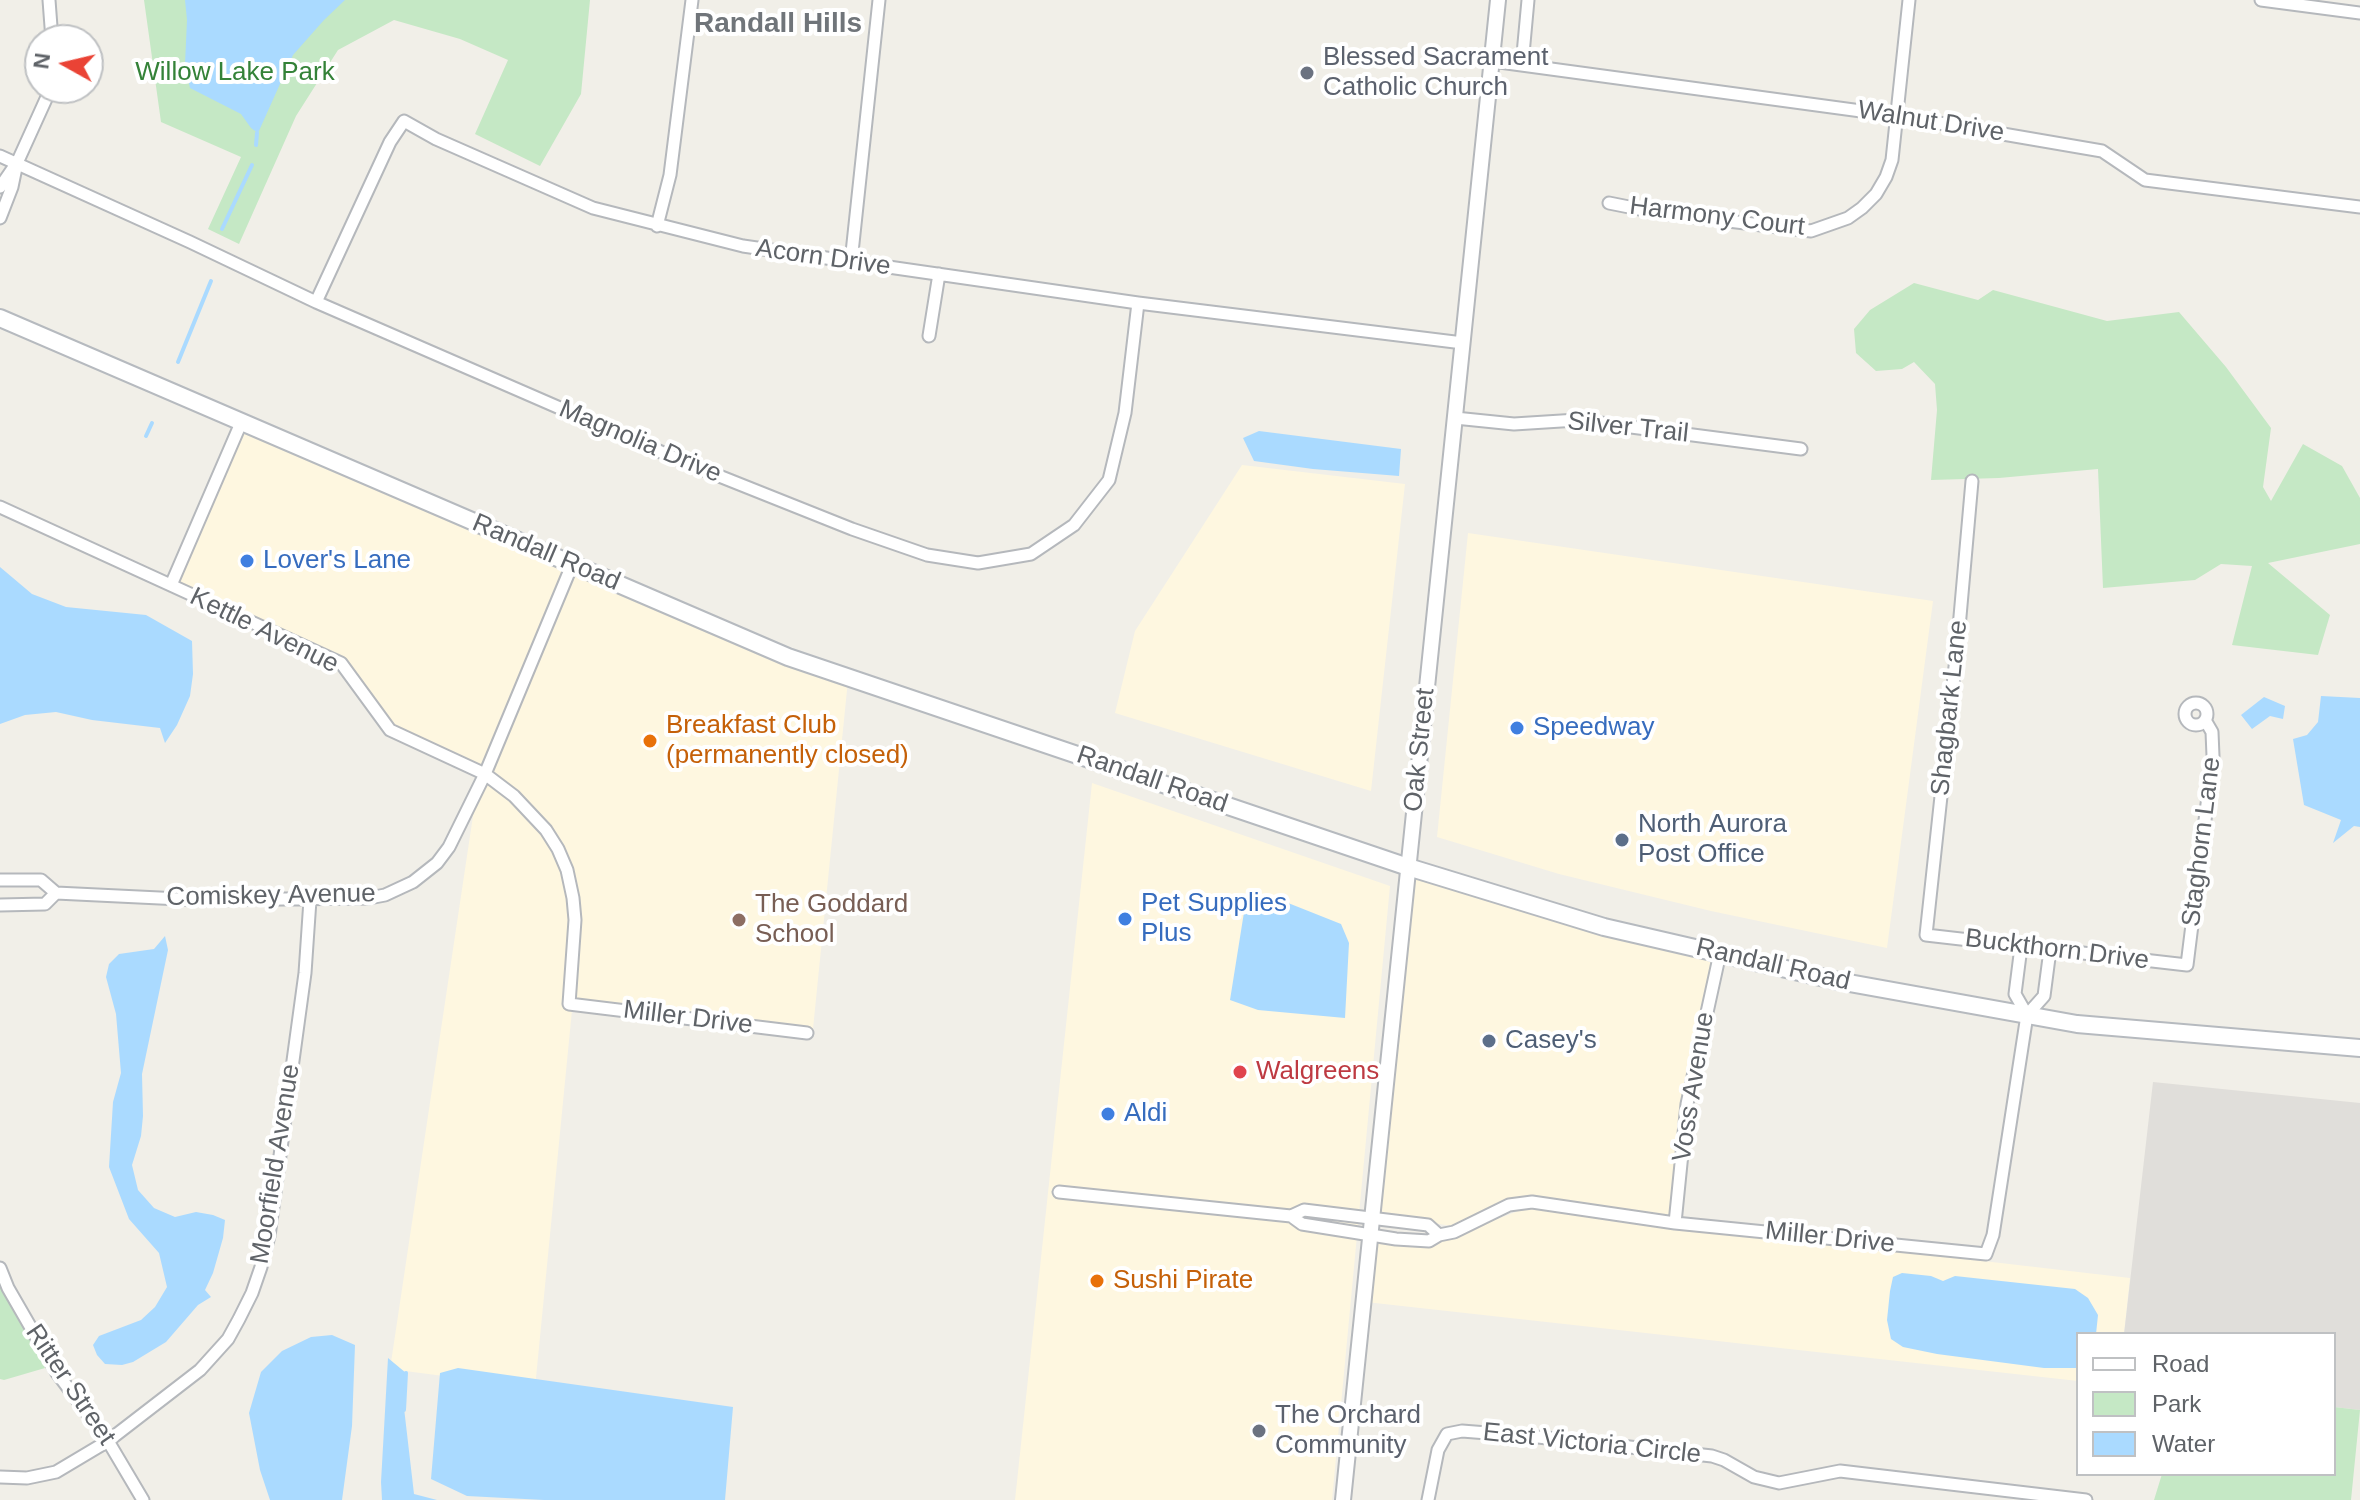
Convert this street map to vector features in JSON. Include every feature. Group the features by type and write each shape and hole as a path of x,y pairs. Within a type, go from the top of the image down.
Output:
{"main road":[{"name":"Randall Road","path":"0,318 788,657 1408,867 1604,927 1838,981 2077,1024 2360,1048"}],"street":[{"path":"49,0 51,24"},
{"path":"657,226 670,175 692,0"},
{"path":"851,262 879,0"},
{"name":"Oak Street","path":"1343,1500 1498,0"},
{"path":"1522,65 1528,0"},
{"name":"Harmony Court","path":"1609,203 1790,230 1811,231 1848,218 1876,194 1892,160 1909,0"},
{"path":"2261,0 2360,13"},
{"name":"Walnut Drive","path":"1492,61 1898,116 2102,151 2145,180 2360,207"},
{"path":"0,187 17,163 44,104"},
{"name":"Acorn Drive","path":"316,302 390,142 404,121 436,139 593,208 743,246 1138,303 1463,343"},
{"name":"Magnolia Drive","path":"0,156 316,302 684,462 852,529 927,555 978,563 1031,554 1074,525 1109,480 1125,413 1138,303"},
{"path":"0,218 17,163"},
{"path":"929,336 939,274"},
{"name":"Silver Trail","path":"1455,418 1514,424 1577,420 1801,449"},
{"path":"171,585 241,423"},
{"name":"Shagbark Lane","path":"1926,935 1972,481"},
{"name":"Kettle Avenue","path":"0,507 341,663 390,730 485,774 514,796 532,813 558,849 567,870 575,920 569,1004"},
{"name":"Comiskey Avenue","path":"0,880 41,880 56,893 150,899 343,900 385,895 402,888 437,863 449,847 485,774 572,565"},
{"name":"Staghorn Lane","path":"2187,965 2213,756 2212,732 2205,720"},
{"name":"Comiskey Avenue","path":"0,905 45,904 56,893"},
{"name":"Moorfield Avenue","path":"0,1477 27,1478 56,1472 108,1441 200,1370 228,1339 252,1293 269,1236 305,973 310,900"},
{"name":"Buckthorn Drive","path":"1926,935 2187,965"},
{"path":"2021,947 2015,994 2027,1015 2044,996 2050,950"},
{"name":"Voss Avenue","path":"1675,1223 1687,1104 1720,953"},
{"name":"Miller Drive","path":"569,1004 807,1033"},
{"name":"Miller Drive","path":"1059,1192 1291,1216 1302,1224 1429,1241 1509,1205 1532,1202 1675,1223 1986,1254 1993,1235 2027,1015"},
{"name":"Miller Drive","path":"1291,1216 1304,1210 1428,1225 1439,1235"},
{"name":"Ritter Street","path":"0,1268 8,1288 57,1373 108,1441 143,1500"},
{"name":"East Victoria Circle","path":"1428,1500 1438,1450 1447,1434 1462,1431 1712,1456 1754,1477 1779,1483 1840,1471 2086,1500"}],"shaded area":[{"path":"242,428 566,568 482,769 394,729 343,660 176,584"},
{"path":"1242,465 1405,484 1371,791 1115,713 1135,631"},
{"path":"1468,533 1933,601 1887,948 1711,911 1559,874 1437,837"},
{"path":"574,570 848,680 813,1029 573,1000 535,1388 390,1369 479,776"},
{"path":"1092,783 1390,886 1332,1500 1015,1500"},
{"path":"1411,871 1714,956 1671,1218 1523,1197 1453,1226 1377,1215"},
{"path":"2153,1082 2360,1103 2360,1410 2336,1407 2336,1332 2124,1332"},
{"path":"1526,1208 2130,1278 2124,1332 2076,1332 2076,1381 1366,1302 1373,1238 1440,1241"}],"green space":[{"name":"Willow Lake Park","path":"144,0 590,0 581,94 540,166 475,134 508,60 460,39 394,20 338,50 296,116 239,244 208,229 241,157 161,122"},
{"path":"1914,283 1978,300 1993,290 2107,321 2179,312 2226,367 2271,428 2263,487 2271,501 2303,444 2342,466 2360,498 2360,544 2268,563 2330,615 2318,655 2232,645 2252,566 2221,564 2195,580 2103,588 2098,469 1999,478 1931,480 1937,410 1935,384 1914,362 1902,369 1876,371 1856,353 1854,329 1870,310"},
{"path":"0,1283 45,1368 4,1380 0,1379"},
{"path":"2336,1407 2360,1410 2351,1500 2154,1500 2161,1476 2336,1476"}],"water":[{"path":"185,0 345,0 293,55 258,133 241,114 190,88 185,64"},
{"path":"1259,431 1401,449 1399,476 1254,461 1243,438"},
{"path":"0,567 32,594 66,607 146,615 192,641 190,696 165,743 160,728 92,720 56,712 25,715 0,724"},
{"path":"2321,696 2360,698 2360,827 2354,826 2333,843 2341,820 2304,805 2293,739 2307,735 2318,722"},
{"path":"2264,697 2285,706 2283,719 2270,716 2252,729 2241,715"},
{"path":"1268,895 1341,924 1349,943 1345,1018 1258,1010 1230,1000 1245,906"},
{"path":"165,936 168,950 142,1074 141,1136 132,1165 138,1190 154,1208 175,1217 196,1212 225,1220 223,1238 205,1290 211,1297 198,1305 166,1342 133,1362 105,1364 93,1345 99,1336 141,1320 155,1307 167,1287 159,1253 129,1219 109,1167 113,1102 121,1073 116,1014 106,977 109,964 119,954 154,949"},
{"path":"1902,1273 1931,1276 1943,1281 1955,1276 2075,1289 2088,1298 2098,1315 2096,1332 2076,1332 2076,1368 2044,1368 1903,1347 1891,1339 1887,1320 1893,1277"},
{"path":"332,1335 355,1345 352,1426 342,1500 270,1500 260,1470 249,1413 261,1372 282,1351 311,1337"},
{"path":"388,1358 406,1373 404,1408 414,1494 437,1500 382,1500"},
{"path":"458,1368 733,1407 725,1500 544,1500 467,1496 431,1479 440,1373"}],"waterway":[{"path":"256,145 257,133"},
{"path":"222,229 252,165"},
{"path":"178,362 211,281"},
{"path":"146,436 152,423"},
{"path":"404,1410 406,1373"}],"place":[{"name":"Blessed Sacrament Catholic Church","path":"1307,73"},
{"name":"Lover's Lane","path":"247,561"},
{"name":"Speedway","path":"1517,728"},
{"name":"Breakfast Club (permanently closed)","path":"650,741"},
{"name":"North Aurora Post Office","path":"1622,840"},
{"name":"Pet Supplies Plus","path":"1125,919"},
{"name":"The Goddard School","path":"739,920"},
{"name":"Casey's","path":"1489,1041"},
{"name":"Walgreens","path":"1240,1072"},
{"name":"Aldi","path":"1108,1114"},
{"name":"Sushi Pirate","path":"1097,1281"},
{"name":"The Orchard Community","path":"1259,1431"}],"district":[{"name":"Randall Hills","path":"778,24"}]}
